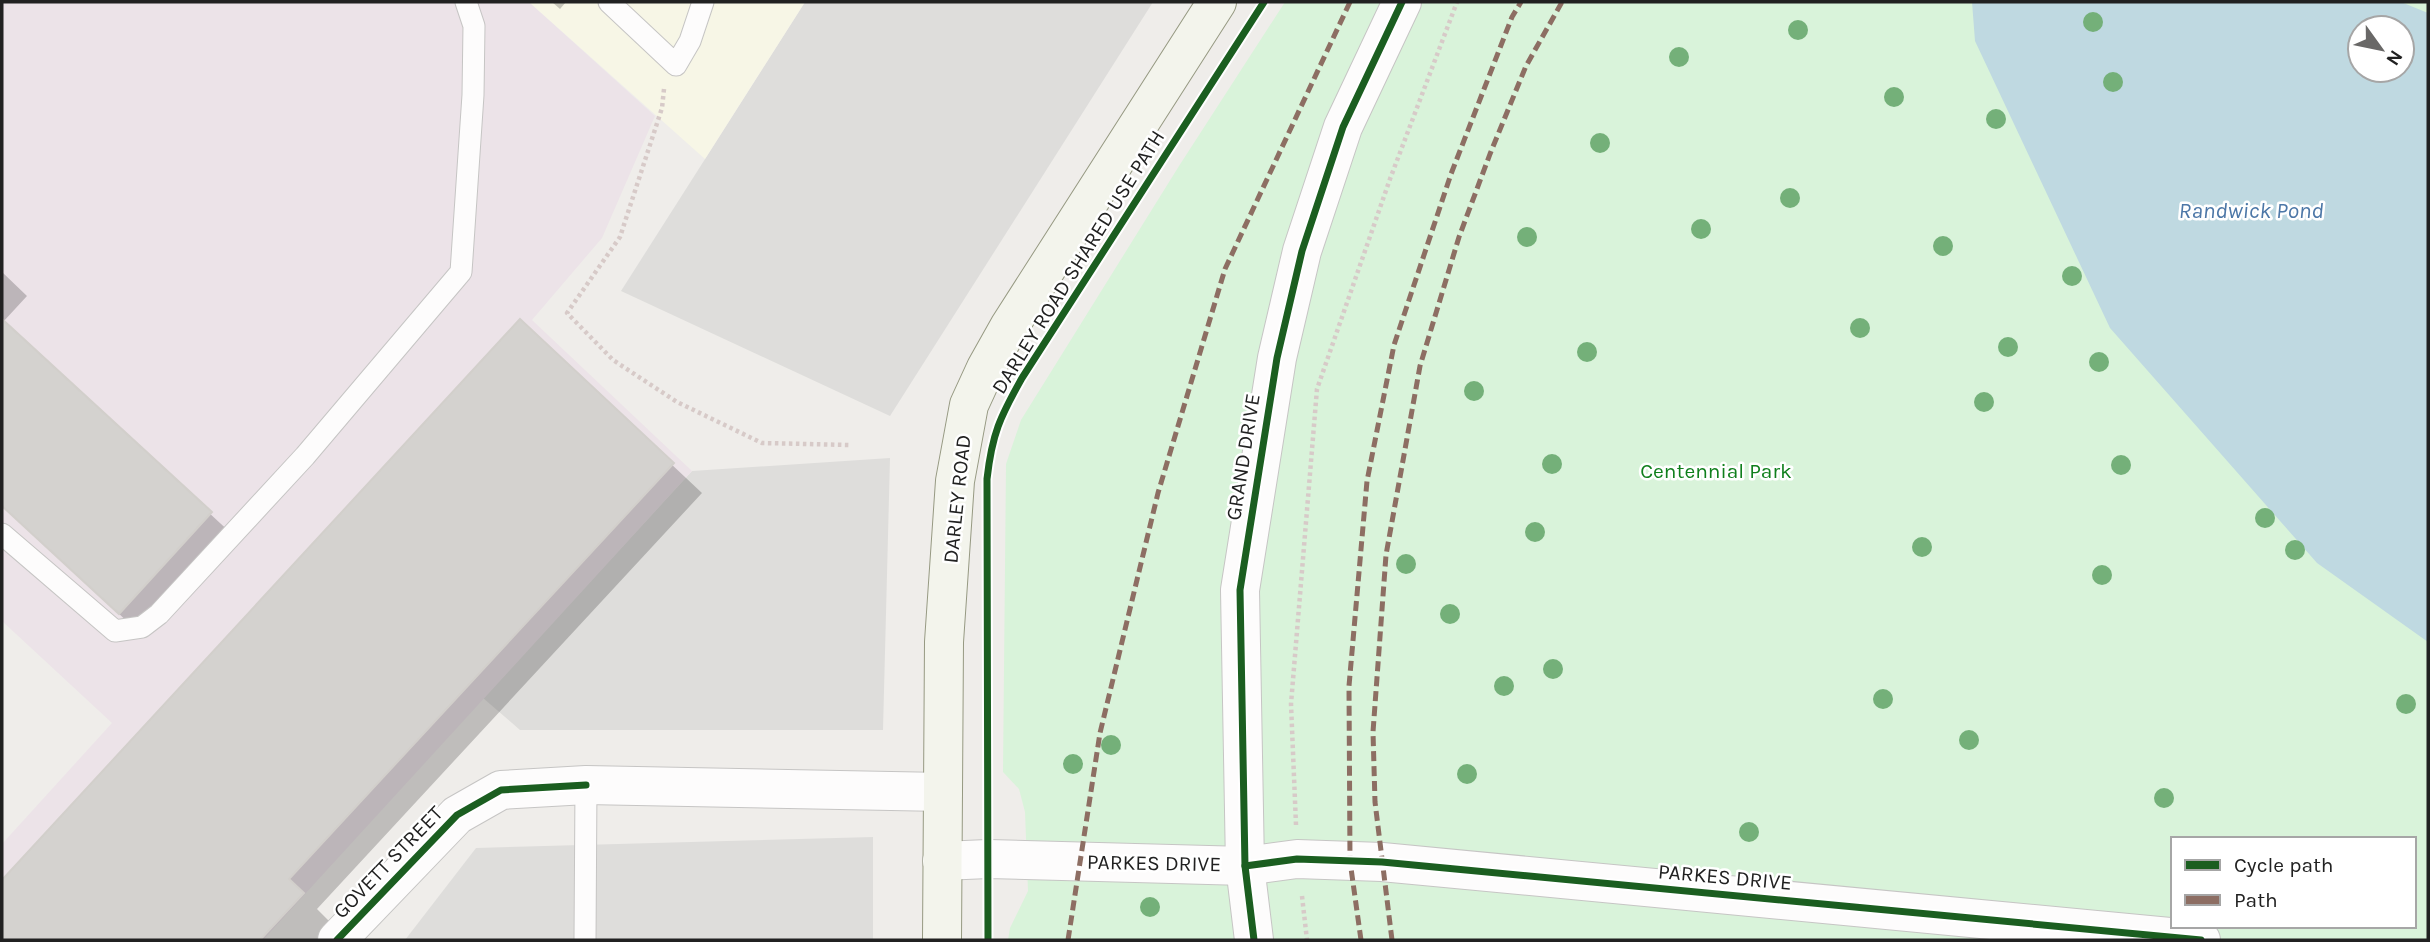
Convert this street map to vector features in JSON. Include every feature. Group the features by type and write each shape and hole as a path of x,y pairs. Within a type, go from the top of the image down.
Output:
{"main road":[{"name":"DARLEY ROAD","path":"942,940 944,642 955,481 969,405 1009,327 1217,2"}],"street":[{"name":"GRAND DRIVE","path":"1254,940 1245,866 1240,590 1277,358 1302,251 1343,127 1402,2"},
{"name":"GOVETT STREET","path":"337,940 457,815 501,790 586,785 943,792"},
{"name":"PARKES DRIVE","path":"942,861 988,859 1245,866 1297,859 1396,863 2201,940"}],"lane":[{"path":"2,534 115,631 142,627 159,614 305,456 461,272 473,95 474,26 466,2"},
{"path":"609,2 677,65 690,41 703,2"},
{"path":"585,940 586,785"}],"path":[{"path":"1307,940 1297,859 1291,704 1317,389 1390,179 1457,2"},
{"path":"667,56 662,108 620,237 567,313 613,360 677,401 762,443 850,445"}],"shaded area":[{"path":"2,2 529,2 655,116 602,238 532,320 692,471 263,940 2,940 2,844 112,723 2,621"},
{"path":"529,2 805,2 705,159"},
{"path":"805,2 1153,2 890,416 621,291"},
{"path":"890,458 883,730 520,730 483,698 692,471"},
{"path":"873,837 873,940 405,940 476,848"}],"green space":[{"name":"Centennial Park","path":"1285,2 2428,2 2428,940 1008,940 1010,928 1028,891 1025,812 1019,789 1003,772 1006,464 1021,420"}],"water":[{"name":"Randwick Pond","path":"1972,2 2401,2 2428,13 2428,642 2317,563 2110,328 1975,41"}],"building":[{"path":"2,319 212,512 119,614 2,506"},
{"path":"520,319 674,463 289,879 304,893 260,940 2,940 2,880"}],"marked path":[{"path":"1068,940 1100,733 1158,493 1225,269 1350,2"},
{"path":"1361,940 1350,861 1349,686 1367,481 1394,345 1451,174 1512,17 1521,2"},
{"path":"1392,940 1375,802 1373,732 1386,555 1420,366 1459,237 1490,154 1526,66 1562,2"}],"cycle path":[{"name":"DARLEY ROAD SHARED USE PATH","path":"988,940 987,479 994,438 1022,378 1264,2"},
{"path":"1254,940 1245,866 1240,590 1277,358 1302,251 1343,127 1402,2"},
{"path":"337,940 457,815 501,790 586,785"},
{"path":"1245,866 1297,859 1382,862 2201,940"}]}
